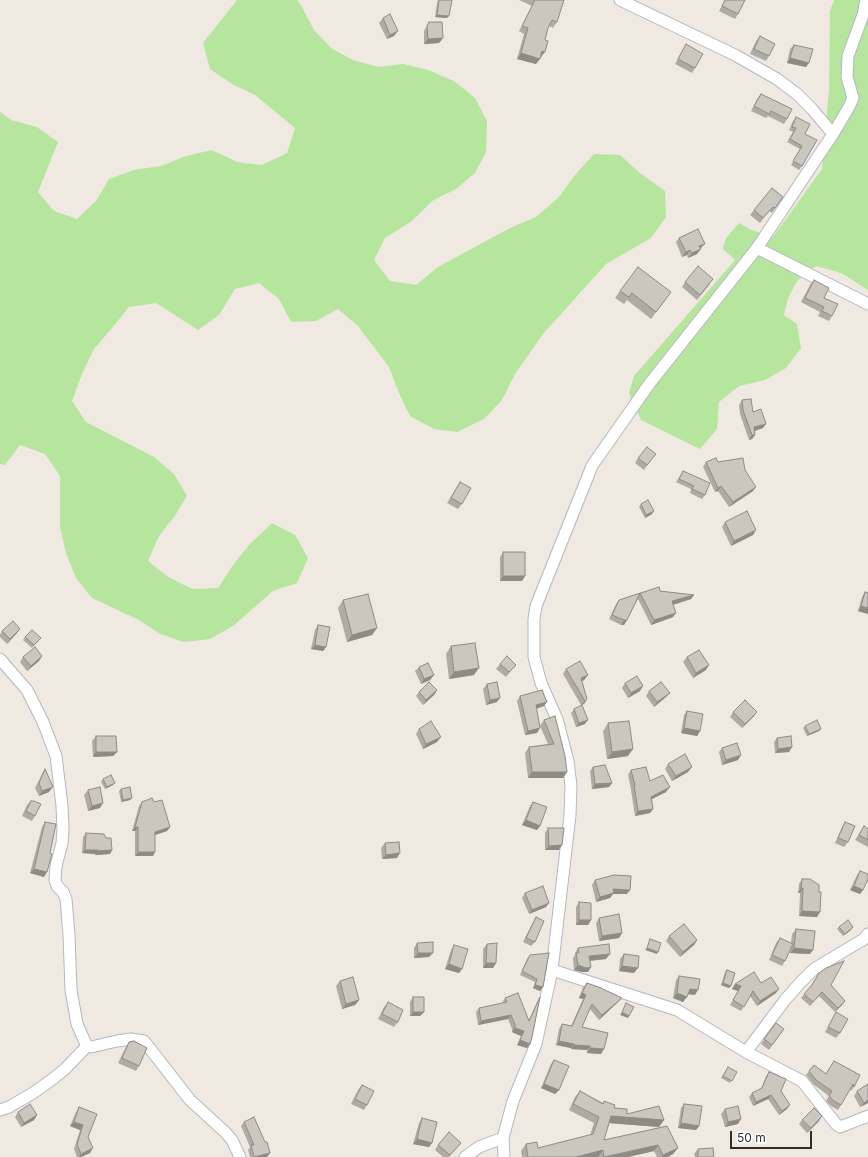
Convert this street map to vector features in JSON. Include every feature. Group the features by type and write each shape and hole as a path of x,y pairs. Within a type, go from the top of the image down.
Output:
{"street":[{"path":"620,0 734,56 777,79 797,94 833,134"},
{"path":"504,1157 503,1138 513,1101 536,1044 552,970 570,815 571,786 568,761 557,719 541,683 534,657 534,619 536,606 596,460 650,383 757,248 833,134 849,107 852,98 847,77 848,56 866,0"},
{"path":"757,248 868,304"},
{"path":"0,659 27,690 43,722 56,756 63,829 55,880 66,899 73,1008 77,1024 87,1046"},
{"path":"746,1052 786,1000 814,969 864,939 868,934"},
{"path":"552,970 677,1010 746,1052 802,1081 840,1127 868,1116"},
{"path":"87,1046 98,1046 117,1040 144,1041 190,1100 232,1140 240,1157"},
{"path":"0,1110 9,1107 50,1081 87,1046"},
{"path":"465,1157 480,1146 503,1138"}],"green space":[{"path":"237,0 297,0 314,30 331,48 353,60 378,67 403,64 428,70 454,81 475,98 487,121 486,152 475,173 456,189 432,201 412,221 385,238 374,260 390,281 416,285 438,267 510,228 536,217 559,197 575,175 594,154 620,155 640,173 665,191 666,217 651,238 606,264 543,334 515,374 502,400 484,419 457,432 434,429 410,416 389,367 358,326 338,309 316,321 291,322 279,299 259,283 235,289 219,315 198,330 156,303 129,307 94,349 82,374 72,401 86,422 154,457 174,474 187,496 174,517 159,536 148,561 168,577 192,589 218,588 233,565 249,545 272,523 295,535 308,558 297,583 273,591 233,626 210,639 184,642 160,634 139,620 92,598 76,578 66,553 60,527 60,476 45,454 20,445 5,465 0,464 0,112 11,120 37,127 58,142 38,192 54,211 77,219 96,201 109,179 134,170 161,166 186,156 212,150 237,162 262,165 287,153 295,128 255,95 232,84 210,69 203,43"},
{"path":"834,0 868,0 868,290 841,273 816,266 797,281 788,298 784,315 797,324 801,348 786,368 765,380 739,386 719,402 717,429 700,449 641,420 629,393 634,376 735,260 723,249 726,238 739,223 751,230 773,237 822,169 829,90 830,11"}],"building":[{"path":"439,0 452,0 449,16 437,15"},
{"path":"535,0 564,0 557,22 552,20 548,28 545,40 548,41 545,52 542,51 540,59 521,53 528,28 522,26"},
{"path":"725,0 745,0 738,14 722,6"},
{"path":"390,14 398,31 390,35 383,18"},
{"path":"429,22 442,22 443,38 428,39 427,26"},
{"path":"760,36 775,44 769,56 754,49"},
{"path":"686,44 703,54 695,68 678,59"},
{"path":"794,45 813,49 809,63 790,58"},
{"path":"761,94 792,109 787,119 771,111 769,114 754,106"},
{"path":"796,117 810,124 805,134 817,140 802,166 793,161 802,146 790,139 796,128 792,127"},
{"path":"772,188 783,197 775,208 773,207 763,218 754,210"},
{"path":"698,229 705,244 699,246 701,249 692,253 690,250 686,252 679,238"},
{"path":"698,266 713,279 700,295 685,282"},
{"path":"638,267 671,292 656,312 632,293 629,297 620,291"},
{"path":"814,280 829,288 824,298 838,304 832,316 822,311 824,307 805,298"},
{"path":"751,399 753,412 761,409 766,424 754,427 755,435 752,435 743,410 742,400"},
{"path":"647,447 656,454 647,465 638,458"},
{"path":"716,458 718,462 743,458 745,470 756,487 733,502 721,486 718,488 706,462"},
{"path":"683,471 710,483 705,495 692,489 694,486 679,479"},
{"path":"460,482 471,488 462,504 451,498"},
{"path":"648,500 654,511 646,515 641,504"},
{"path":"747,511 756,530 734,541 725,522"},
{"path":"503,552 525,552 525,576 503,576"},
{"path":"659,587 660,591 694,595 672,601 676,613 654,620 640,593"},
{"path":"865,592 868,593 868,608 861,606"},
{"path":"640,593 627,620 612,615 619,600"},
{"path":"368,594 377,628 352,635 343,600"},
{"path":"13,621 20,629 10,639 2,631"},
{"path":"318,625 330,627 326,647 315,645"},
{"path":"32,630 41,638 34,645 25,637"},
{"path":"475,643 479,668 454,672 451,646"},
{"path":"35,647 42,656 31,666 23,657"},
{"path":"699,650 709,665 696,673 687,657"},
{"path":"507,656 516,665 509,672 500,664"},
{"path":"580,661 588,675 581,678 587,699 585,701 566,669"},
{"path":"428,663 434,675 424,679 419,667"},
{"path":"637,676 643,686 631,693 625,683"},
{"path":"429,682 437,690 426,700 419,692"},
{"path":"497,682 500,698 490,700 487,684"},
{"path":"661,682 670,693 657,702 649,691"},
{"path":"542,690 547,702 536,705 540,728 528,731 520,696"},
{"path":"745,700 757,712 745,724 733,712"},
{"path":"582,705 588,720 579,723 574,709"},
{"path":"687,711 703,714 700,731 684,728"},
{"path":"555,716 565,756 567,772 532,772 529,747 554,744 544,720"},
{"path":"817,720 821,729 809,734 805,726"},
{"path":"431,721 441,737 426,744 419,729"},
{"path":"629,721 633,749 612,752 608,723"},
{"path":"96,736 116,736 117,752 96,752"},
{"path":"791,736 792,747 778,749 777,738"},
{"path":"737,743 741,755 726,760 722,748"},
{"path":"685,754 692,767 676,776 668,764"},
{"path":"605,765 612,783 595,784 593,767"},
{"path":"646,767 650,781 663,775 670,787 651,797 653,809 638,811 635,785 631,770"},
{"path":"45,769 53,787 42,791 39,783"},
{"path":"111,775 115,783 107,787 103,779"},
{"path":"100,787 103,803 92,806 88,790"},
{"path":"130,787 132,798 123,800 121,789"},
{"path":"152,798 154,802 162,800 170,827 155,832 155,852 138,852 138,827 135,827 142,802"},
{"path":"31,801 41,804 35,816 26,811"},
{"path":"533,802 547,807 540,826 526,820"},
{"path":"45,822 56,824 50,853 52,854 47,872 34,869"},
{"path":"845,822 855,826 848,842 838,838"},
{"path":"864,826 868,829 868,840 859,835"},
{"path":"548,828 564,828 562,845 549,846"},
{"path":"86,833 104,834 106,838 111,838 112,850 85,850"},
{"path":"399,842 400,853 386,855 385,843"},
{"path":"860,871 868,874 868,879 863,890 854,886"},
{"path":"614,875 631,876 630,890 613,889 614,893 600,897 595,880"},
{"path":"802,879 810,879 819,885 819,892 821,892 820,912 802,911"},
{"path":"543,886 549,903 532,910 525,893"},
{"path":"579,902 591,903 591,920 579,920"},
{"path":"619,914 622,933 602,936 599,918"},
{"path":"536,917 544,921 535,942 526,938"},
{"path":"848,920 853,927 845,934 839,927"},
{"path":"684,924 697,940 683,952 669,936"},
{"path":"796,929 815,931 813,950 794,948"},
{"path":"780,938 793,944 785,961 772,955"},
{"path":"650,939 661,943 658,952 647,948"},
{"path":"433,942 433,953 418,953 417,943"},
{"path":"497,943 496,963 486,963 487,944"},
{"path":"609,944 610,954 589,956 591,967 586,968 578,965 576,953 579,953 578,948"},
{"path":"454,945 468,949 462,969 449,964"},
{"path":"549,953 543,987 535,985 537,979 522,971 530,955"},
{"path":"624,954 639,956 638,968 622,966"},
{"path":"844,961 831,985 845,1001 838,1008 822,992 813,1002 804,994 812,985 819,973 826,968"},
{"path":"727,970 735,973 731,986 723,983"},
{"path":"754,972 761,983 771,977 779,989 760,1001 753,991 744,1007 733,1000 741,986 735,984"},
{"path":"679,976 700,979 698,990 690,989 687,997 677,993"},
{"path":"353,977 359,1000 346,1004 340,981"},
{"path":"587,983 622,998 602,1015 592,1004 582,1027 608,1033 604,1049 590,1048 590,1046 574,1045 559,1041 562,1024 572,1026 586,995 582,993"},
{"path":"518,993 529,1021 540,997 530,1044 520,1040 524,1031 515,1028 511,1015 481,1021 479,1008 507,1002 505,998"},
{"path":"413,997 424,997 424,1012 413,1012"},
{"path":"388,1002 403,1010 398,1022 382,1014"},
{"path":"626,1003 634,1007 629,1016 622,1012"},
{"path":"836,1012 848,1019 840,1033 828,1027"},
{"path":"776,1023 784,1029 772,1045 764,1039"},
{"path":"134,1041 147,1048 139,1066 122,1058 129,1042"},
{"path":"554,1060 569,1066 559,1090 544,1084"},
{"path":"834,1061 860,1075 854,1087 853,1084 841,1105 829,1096 832,1091 816,1080 809,1071 814,1065 826,1074"},
{"path":"728,1067 737,1072 732,1081 723,1076"},
{"path":"769,1072 786,1079 781,1091 790,1105 782,1111 771,1095 756,1102 752,1093 762,1088"},
{"path":"868,1084 868,1100 864,1103 857,1091"},
{"path":"362,1085 374,1091 367,1105 355,1099"},
{"path":"580,1091 603,1104 604,1101 615,1105 614,1108 627,1109 627,1114 659,1106 664,1120 611,1116 604,1140 667,1126 678,1148 663,1155 658,1145 604,1157 603,1150 576,1157 528,1157 526,1144 537,1142 538,1148 593,1134 599,1117 573,1104"},
{"path":"30,1104 37,1115 24,1123 18,1112"},
{"path":"684,1104 702,1106 699,1126 681,1123"},
{"path":"738,1106 741,1119 728,1122 725,1109"},
{"path":"79,1107 97,1114 88,1137 93,1148 81,1154 77,1144 83,1125 74,1122"},
{"path":"814,1108 822,1116 811,1128 802,1120"},
{"path":"254,1117 265,1142 267,1142 270,1153 254,1157 251,1145 254,1145 244,1122"},
{"path":"422,1118 437,1122 432,1143 417,1139"},
{"path":"449,1132 461,1143 450,1155 438,1145"},
{"path":"713,1148 714,1157 698,1157 698,1149"}]}
